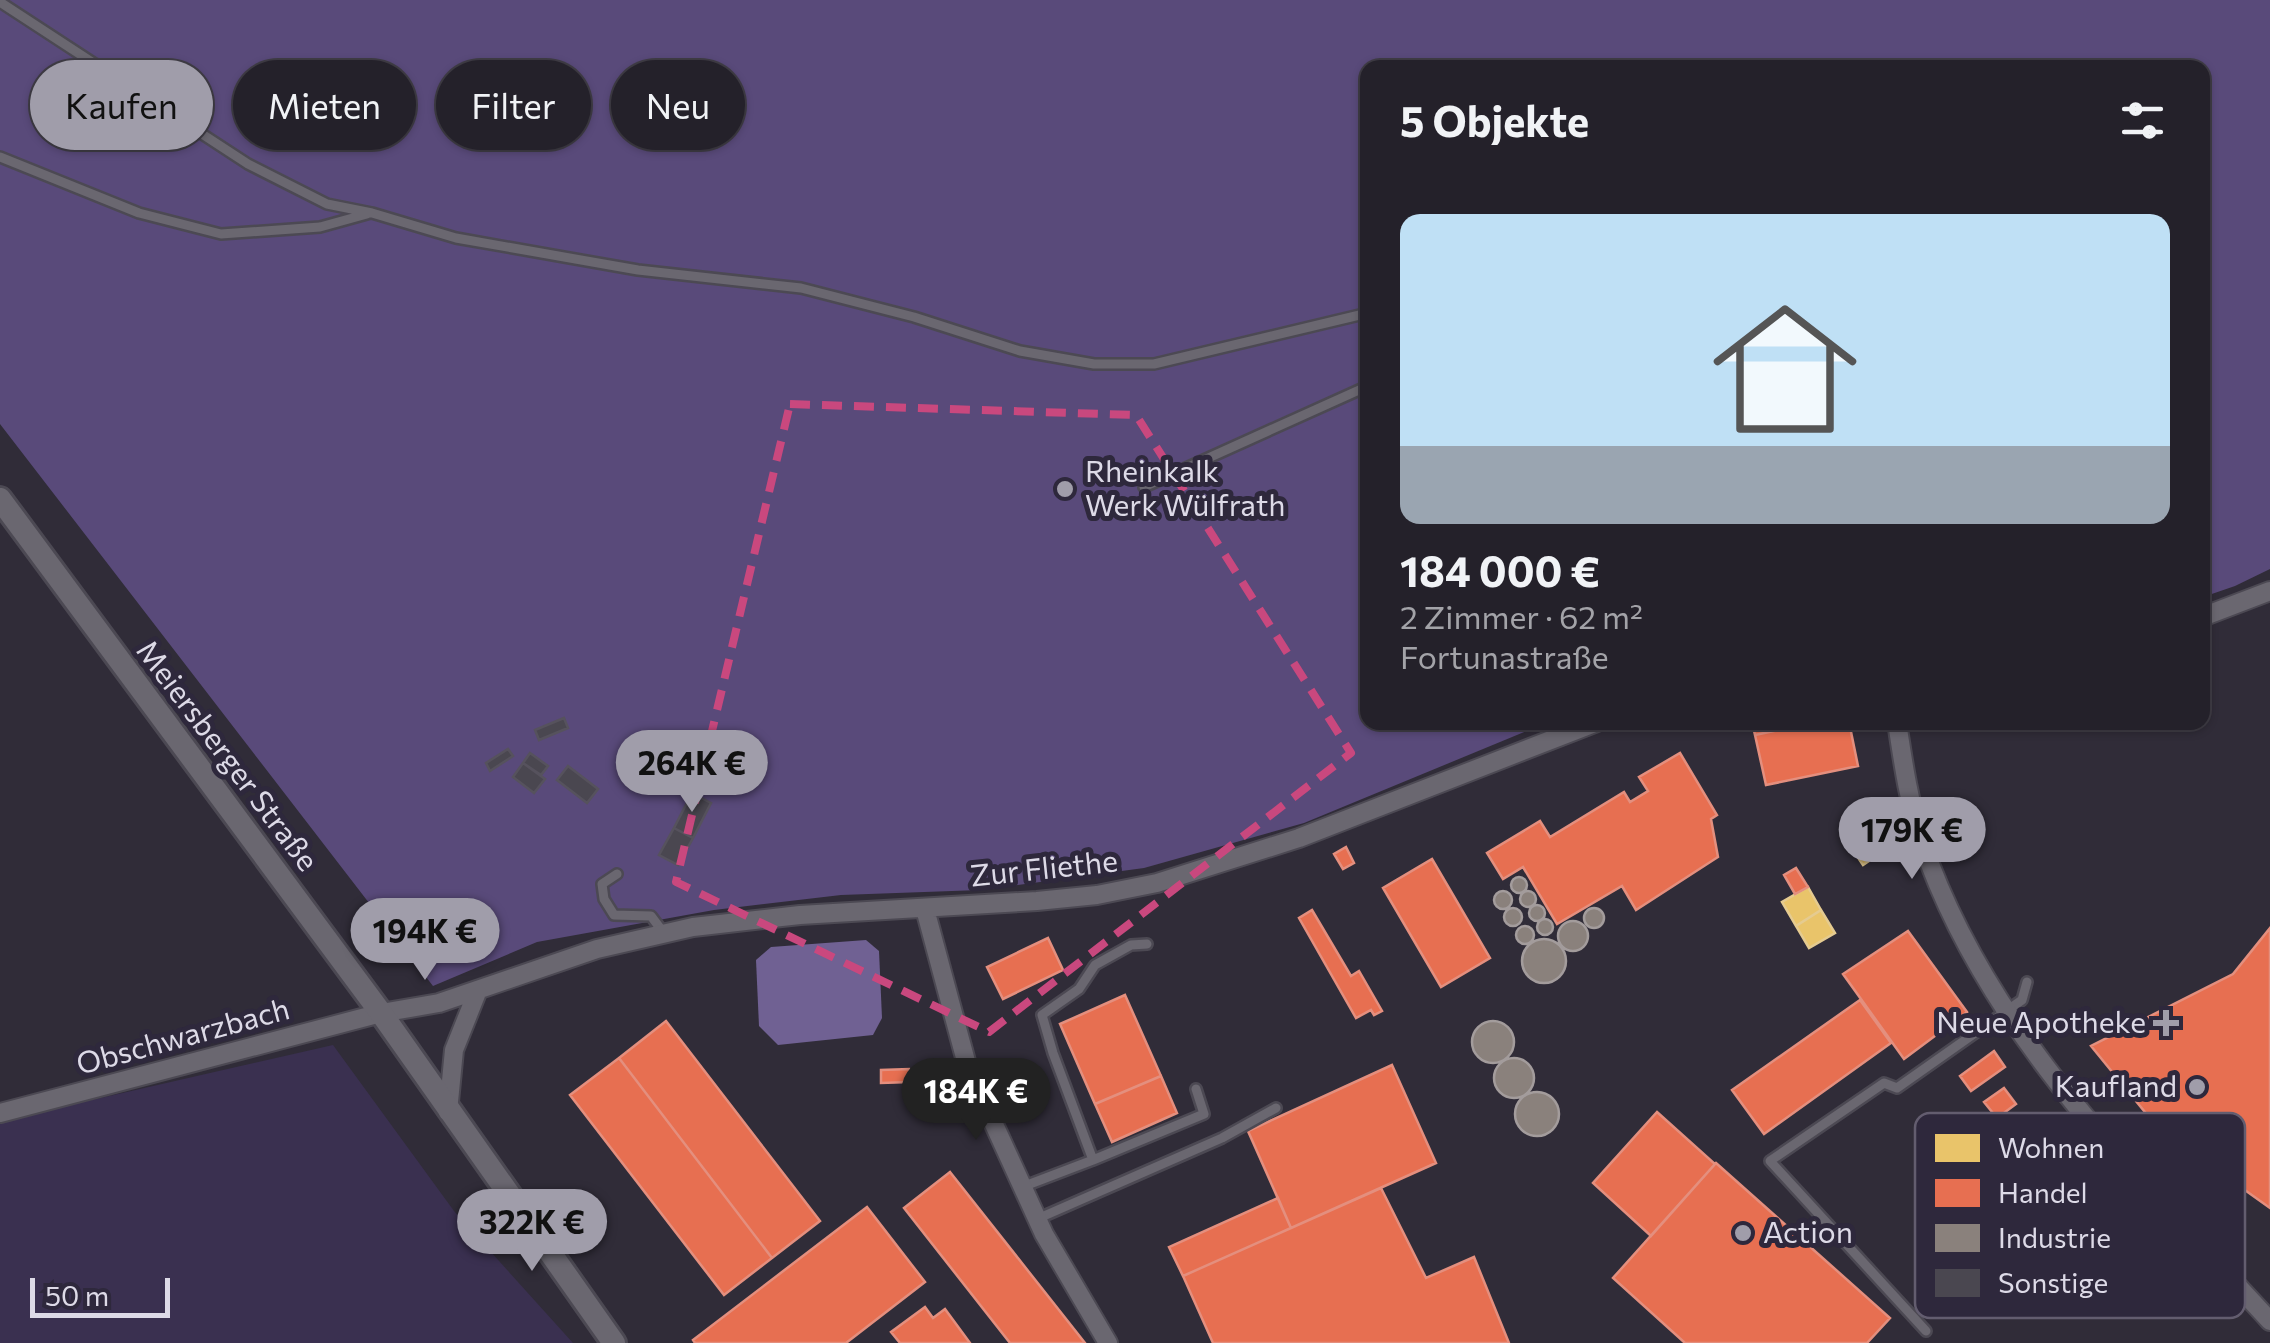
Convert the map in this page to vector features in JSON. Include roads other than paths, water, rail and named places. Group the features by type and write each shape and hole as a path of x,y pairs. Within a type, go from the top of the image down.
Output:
{"main road":[{"name":"Meiersberger Straße","path":"0,499 380,1014 614,1343"}],"street":[{"path":"2210,614 2270,591"},
{"name":"Zur Fliethe","path":"380,1014 428,1006 597,949 746,920 1097,895 1156,883 1299,838 1576,730"},
{"path":"1898,730 1921,840 1968,948 2026,1040 2085,1113"},
{"path":"925,909 968,1065 1037,1219 1108,1343"},
{"path":"448,1112 454,1050 478,990"},
{"name":"Obschwarzbach","path":"0,1113 380,1014"},
{"path":"2245,1293 2270,1321"}],"lane":[{"path":"0,2 248,164 327,204 474,241 638,270 801,288 914,317 1020,351 1094,364 1154,364 1360,314"},
{"path":"0,157 139,213 221,234 320,227 372,213"},
{"path":"1144,487 1360,390"},
{"path":"617,874 602,884 604,900 614,915 651,916 665,934"},
{"path":"1093,1160 1042,1015 1079,988 1095,965 1132,945 1147,944"},
{"path":"1926,1331 1770,1161 1884,1083 1897,1088 1916,1077 2022,1000 2027,982"},
{"path":"1022,1187 1204,1114 1196,1088"},
{"path":"1037,1219 1222,1138 1276,1108"}],"place":[{"name":"Rheinkalk Werk Wülfrath","path":"1065,489"},
{"name":"Neue Apotheke","path":"2166,1023"},
{"name":"Kaufland","path":"2197,1087"},
{"name":"Action","path":"1743,1233"}]}
